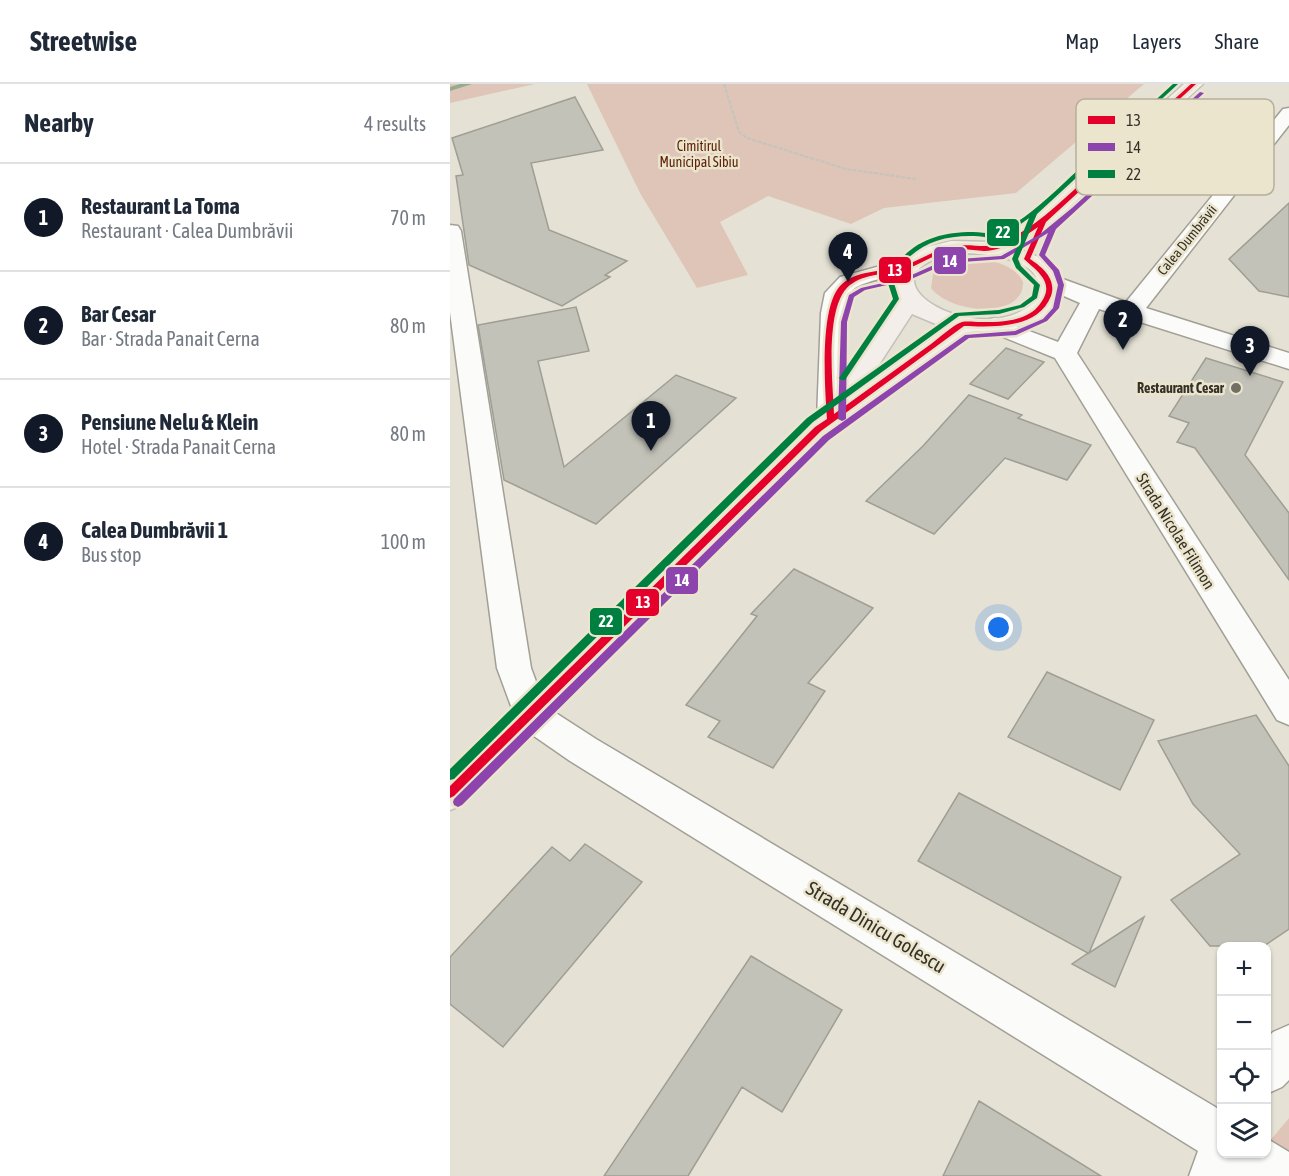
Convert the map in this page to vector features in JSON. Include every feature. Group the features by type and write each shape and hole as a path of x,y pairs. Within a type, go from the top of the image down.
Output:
{"main road":[{"path":"1177,99 1194,84"},
{"path":"995,248 1043,221 1076,191"},
{"path":"1027,259 1043,221"},
{"path":"973,246 995,248 1027,259 1044,273 1048,281 1048,297 1040,310 1023,318 995,325 963,324 941,319 922,311 910,300 902,282 910,265 925,255 945,248 973,246"},
{"path":"830,419 910,300"},
{"path":"450,794 830,419 963,324"}],"street":[{"name":"Calea Dumbrăvii","path":"1274,131 1289,113"},
{"name":"Calea Dumbrăvii","path":"1123,309 1175,253 1222,195"},
{"path":"450,231 514,668 531,715"},
{"path":"830,419 833,313 837,293 848,282 910,265"},
{"path":"1048,281 1123,309 1289,361"},
{"path":"995,325 1064,352 1087,308"},
{"path":"1040,310 1123,309"},
{"name":"Strada Nicolae Filimon","path":"1064,352 1289,710"},
{"name":"Strada Dinicu Golescu","path":"531,715 583,750 1217,1136"},
{"path":"1271,1066 1289,1048"},
{"path":"1213,1176 1219,1158"},
{"path":"1254,1158 1284,1176"}],"path":[{"path":"724,84 739,132 747,138 846,169 916,179"}],"green space":[{"path":"450,84 535,84 450,103"},
{"name":"Cimitirul Municipal Sibiu","path":"587,84 1144,84 1126,99 1076,99 1076,142 1016,193 884,208 851,224 768,196 720,222 748,275 697,288 640,193"},
{"path":"980,260 1005,265 1020,277 1023,282 1020,294 1012,303 985,309 969,308 941,297 931,288 933,274 943,267 961,261"},
{"path":"1289,1118 1289,1153 1271,1143 1271,1140"}],"building":[{"path":"575,97 603,150 531,163 549,230 627,261 605,275 610,277 562,306 469,265 456,176 463,175 452,138"},
{"path":"1289,203 1289,297 1259,291 1229,259"},
{"path":"576,307 589,351 538,361 564,467 676,375 736,398 596,524 504,480 478,325"},
{"path":"1006,348 1044,362 1008,399 970,384"},
{"path":"1206,358 1283,382 1245,455 1289,513 1289,580 1195,448 1177,442 1189,423 1169,416"},
{"path":"969,395 1022,415 1018,418 1091,445 1067,480 1005,458 934,534 866,501 923,446"},
{"path":"794,569 873,608 808,683 825,691 773,768 708,737 720,721 686,705 757,616 751,614"},
{"path":"1047,672 1154,720 1120,790 1008,737"},
{"path":"1256,715 1289,766 1289,929 1270,942 1217,942 1217,946 1210,946 1171,900 1240,854 1193,804 1158,741"},
{"path":"959,793 1121,877 1089,953 1144,917 1115,987 1072,964 1088,953 918,861"},
{"path":"585,844 642,882 503,1047 450,1004 450,957 552,847 570,861"},
{"path":"751,956 842,1010 782,1112 742,1087 688,1176 604,1176"},
{"path":"979,1101 1046,1142 1101,1176 943,1176"}],"waterway":[{"path":"450,89 468,84"}],"transit line":[{"name":"22","path":"1159,99 1176,84"},
{"name":"13","path":"1177,99 1194,84"},
{"name":"14","path":"1195,99 1202,93"},
{"name":"22","path":"450,776 810,420 957,314 999,312 1022,306 1035,297 1037,285 1018,267 1015,259 1034,213 1076,175"},
{"name":"13","path":"450,793 818,429 963,324 1014,322 1036,312 1044,303 1049,287 1043,273 1027,259 1043,221 1076,191"},
{"name":"22","path":"843,378 896,299 890,280 896,268 913,250 935,239 948,236 997,235 1021,221 1057,192"},
{"name":"14","path":"458,802 826,438 967,336 1016,333 1045,320 1056,308 1061,285 1056,270 1042,255 1053,228 1089,195"},
{"name":"13","path":"830,419 830,323 837,296 842,288 858,278 897,270 947,249 998,247 1026,232 1066,200"},
{"name":"14","path":"842,419 844,322 851,296 863,289 907,279 947,261 1002,258 1041,236 1074,209"}],"place":[{"name":"Calea Dumbrăvii 1","path":"848,282"},
{"name":"Bar Cesar","path":"1123,350"},
{"name":"Pensiune Nelu & Klein","path":"1250,376"},
{"name":"Restaurant Cesar","path":"1236,388"},
{"name":"Restaurant La Toma","path":"651,451"}]}
